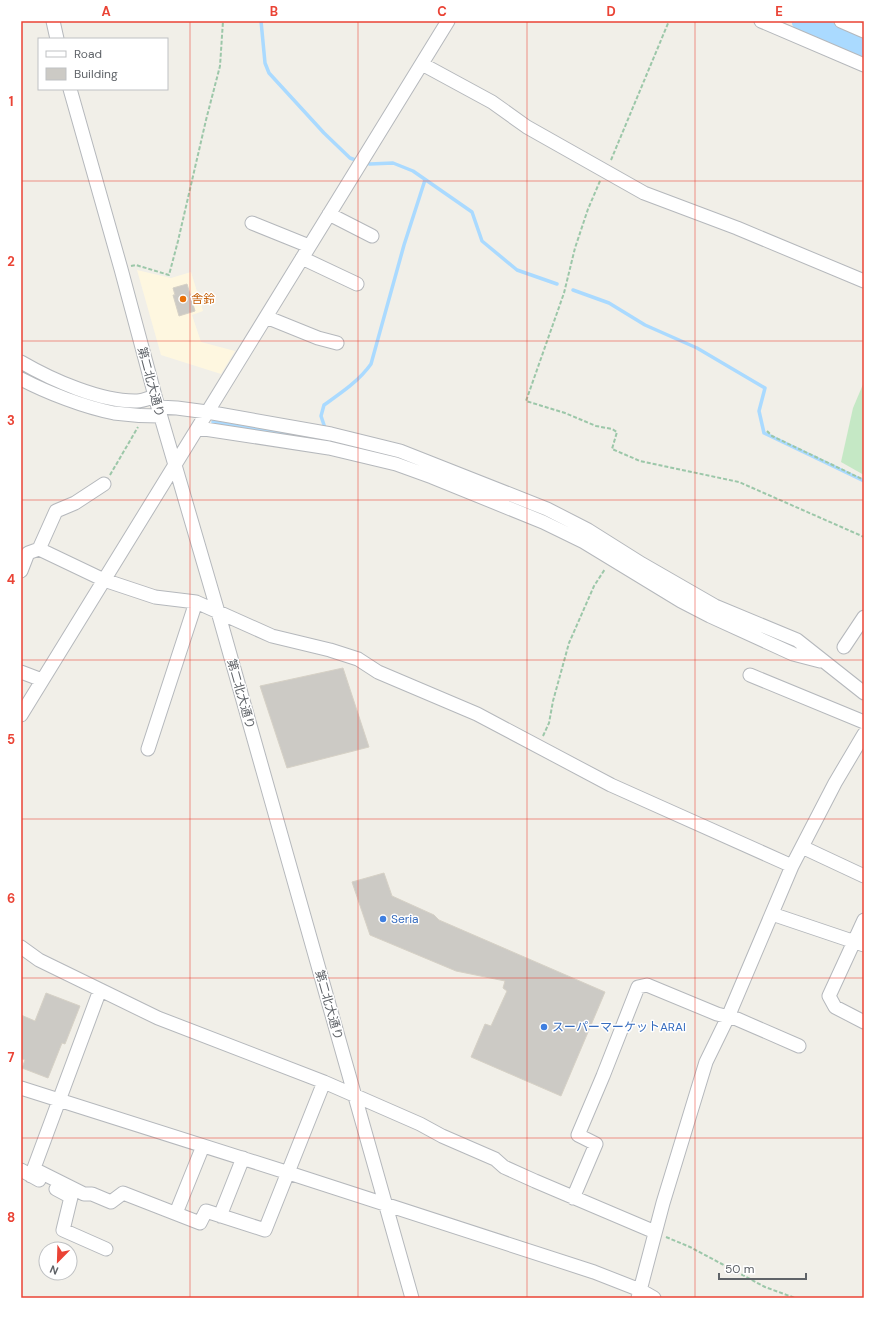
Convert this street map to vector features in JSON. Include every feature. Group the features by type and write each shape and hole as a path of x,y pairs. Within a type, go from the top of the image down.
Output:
{"street":[{"path":"53,21 57,38"},
{"path":"21,715 448,21"},
{"path":"761,21 864,65"},
{"path":"841,21 864,31"},
{"path":"422,64 492,102 527,126 644,192 737,228 864,281"},
{"name":"第二北大通り","path":"70,90 158,406 218,612 412,1298"},
{"path":"329,214 372,236"},
{"path":"252,223 309,246"},
{"path":"302,258 357,284"},
{"path":"266,317 318,338 337,343"},
{"path":"21,362 41,374 82,390 114,400 139,401 158,406 208,412 331,434 400,451 544,515 584,542 681,601 710,616 793,654 825,662"},
{"path":"21,379 68,400 113,412 145,416 158,406"},
{"path":"198,428 329,448 396,464 588,530 696,596 715,606 797,640 864,693"},
{"path":"21,571 28,553 38,549 56,511 74,503 104,484"},
{"path":"38,549 104,580 155,597 196,602 272,636 330,650 358,659 378,672 477,714 611,785 792,866"},
{"path":"148,749 196,602"},
{"path":"844,647 864,617"},
{"path":"21,672 42,680"},
{"path":"750,675 864,722"},
{"path":"639,1294 663,1203 706,1062 728,1017 792,866 835,784 864,734"},
{"path":"802,847 864,876"},
{"path":"772,914 859,943"},
{"path":"864,920 859,943 829,996 835,1007 864,1022"},
{"path":"21,947 39,960 158,1018 324,1082 495,1159 504,1167 655,1232"},
{"path":"573,1198 596,1144 578,1135 638,987 647,985 718,1014 737,1019 799,1046"},
{"path":"29,1172 59,1100 100,990"},
{"path":"29,1172 84,1194 92,1194 111,1202 123,1193 200,1223 206,1211 265,1230 324,1082"},
{"path":"21,1088 243,1158 594,1272 639,1294 654,1298"},
{"path":"176,1214 204,1146"},
{"path":"220,1216 243,1158"},
{"path":"29,1172 71,1197 63,1230 106,1250"}],"path":[{"path":"121,269 136,265 169,275 220,66 223,21"},
{"path":"669,21 607,170 603,174 588,209 575,248 564,293 526,401 565,413 596,426 612,429 617,432 612,449 640,461 739,482 864,537"},
{"path":"104,484 145,416"},
{"path":"767,432 772,436 864,480"},
{"path":"539,747 549,723 553,702 570,643 594,586 611,558"},
{"path":"655,1232 690,1247 765,1286 795,1298"}],"shaded area":[{"path":"137,270 171,278 191,272 203,311 192,315 201,342 235,351 221,374 161,355"}],"green space":[{"path":"864,382 864,475 841,462 853,408"}],"building":[{"path":"187,284 195,311 179,316 173,295 175,295 173,288"},
{"path":"343,668 369,747 287,768 260,686"},
{"path":"384,873 392,896 434,915 439,920 605,992 561,1096 471,1057 485,1024 491,1026 507,991 503,988 505,981 456,971 370,935 352,882"},
{"path":"46,993 80,1006 65,1044 62,1043 48,1078 22,1068 25,1060 21,1058 21,1015 35,1021"}],"waterway":[{"path":"261,21 265,63 269,73 324,133 350,158 358,161"},
{"path":"802,21 864,47"},
{"path":"364,162 370,164 393,163 413,171 472,212 482,241 517,270 557,284"},
{"path":"326,431 321,416 324,405 355,381 371,364 404,245 425,180"},
{"path":"573,290 609,303 645,325 697,348 765,388 759,411 764,433 864,481"},
{"path":"49,386 66,391"},
{"path":"124,406 139,409"},
{"path":"213,422 329,441 366,450"}],"place":[{"name":"舎鈴","path":"183,299"},
{"name":"Seria","path":"383,919"},
{"name":"スーパーマーケットARAI","path":"544,1027"}]}
